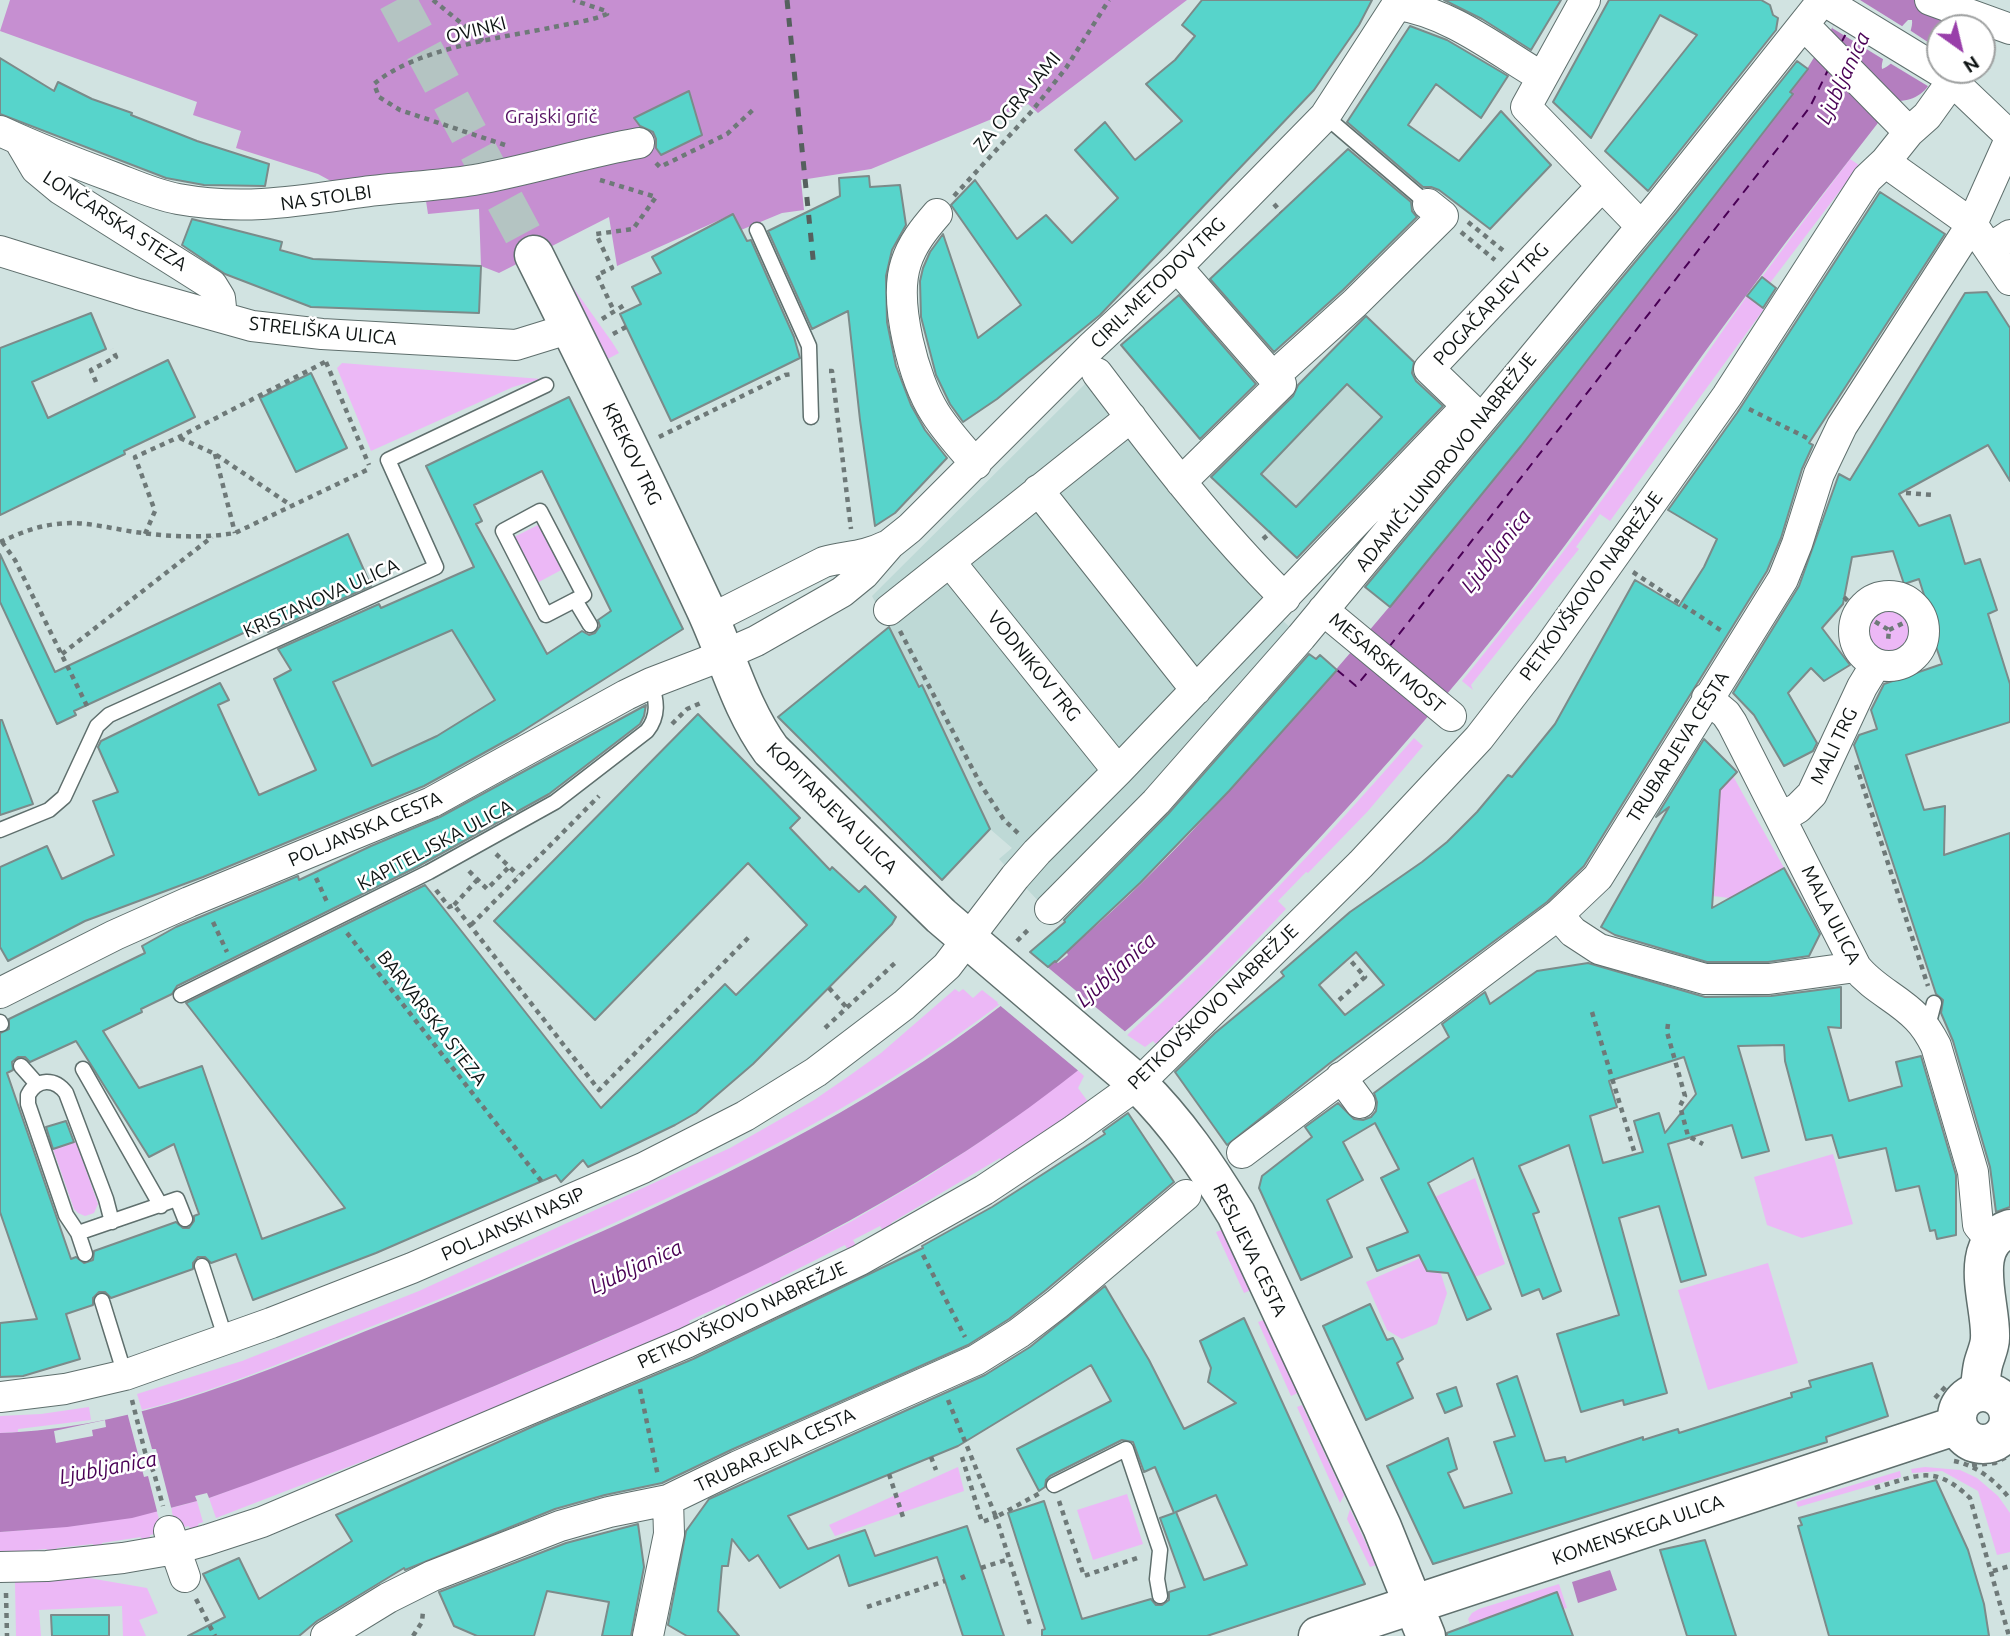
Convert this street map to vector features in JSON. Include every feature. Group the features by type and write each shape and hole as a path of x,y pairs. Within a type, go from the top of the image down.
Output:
{"main road":[{"name":"KREKOV TRG","path":"534,255 586,324 724,656"},
{"name":"KOPITARJEVA ULICA","path":"724,656 743,705 771,750 941,916 969,939"},
{"name":"RESLJEVA CESTA","path":"969,939 1155,1100 1213,1176 1236,1214 1382,1527 1420,1621"},
{"path":"1984,1453 1957,1413 1963,1401 1979,1392 1990,1338 1984,1260 2001,1235"},
{"name":"KOMENSKEGA ULICA","path":"1318,1636 1420,1621 1984,1453"}],"street":[{"path":"1585,0 1527,107 1641,226"},
{"path":"1399,2 1423,9 1479,38 1542,77"},
{"name":"CIRIL-METODOV TRG","path":"724,656 842,593 864,575 890,544 1090,359 1325,116 1399,2"},
{"path":"1937,2 1974,14"},
{"path":"1830,4 1926,60"},
{"name":"ADAMIČ-LUNDROVO NABREŽJE","path":"969,939 1037,852 1278,604 1474,412 1641,226 1804,25 1830,4"},
{"path":"1804,25 1909,132"},
{"name":"PETKOVŠKOVO NABREŽJE","path":"3,1567 47,1566 124,1558 172,1539 275,1516 635,1364 860,1260 1012,1172 1129,1076 1362,864 1466,729 1547,650 1735,401 1867,179 1927,116 1948,84"},
{"path":"1960,84 2010,137"},
{"name":"NA STOLBI","path":"9,135 161,194 199,202 245,206 286,204 364,192 442,185 639,144"},
{"name":"LONČARSKA STEZA","path":"9,135 36,169 60,189 212,285 220,298 222,317"},
{"name":"TRUBARJEVA CESTA","path":"1242,1153 1558,915 1598,877 1783,579 1797,544 1824,446 1842,426 1972,224 2010,137"},
{"path":"1885,162 2000,242 2010,280"},
{"name":"POGAČARJEV TRG","path":"1474,412 1429,369 1602,186"},
{"path":"1273,377 1355,303 1443,216 1428,204"},
{"path":"937,214 915,242 905,266 901,285 903,305 913,358 933,411 949,435 976,464"},
{"name":"STRELIŠKA ULICA","path":"0,251 324,348 516,345 586,324"},
{"path":"1177,267 1281,384 1181,482"},
{"path":"1090,359 1130,417 1245,557 1301,637"},
{"name":"ADAMIČ-LUNDROVO NABREŽJE","path":"1050,909 1156,802 1301,637 1474,412"},
{"path":"889,610 1130,417"},
{"path":"1038,490 1196,690"},
{"name":"CIRIL-METODOV TRG","path":"710,619 824,562 838,558 856,558 890,544"},
{"name":"VODNIKOV TRG","path":"950,562 1118,771"},
{"path":"1888,596 1908,601 1920,615 1924,636 1917,654 1901,665 1891,667 1876,664 1867,659 1855,641 1852,605 1888,596"},
{"name":"MESARSKI MOST","path":"1324,610 1466,729"},
{"name":"POLJANSKA CESTA","path":"0,993 115,935 432,802 651,683 724,656"},
{"name":"MALI TRG","path":"1781,818 1798,808 1812,794 1876,664"},
{"name":"MALA ULICA","path":"1707,698 1726,714 1732,723 1856,967 1873,986 1916,1017 1931,1016 1973,1172 1978,1225 2001,1235"},
{"path":"1558,915 1573,932 1600,949 1705,979 1769,979 1856,967"},
{"name":"POLJANSKI NASIP","path":"0,1397 128,1385 226,1340 412,1268 643,1168 745,1116 816,1072 904,1005 947,965 969,939"},
{"path":"1341,1077 1360,1104"},
{"name":"TRUBARJEVA CESTA","path":"326,1636 387,1598 418,1597 523,1539 560,1526 668,1500 976,1360 1019,1333 1056,1304 1186,1195"},
{"path":"648,1636 668,1534 668,1500"},
{"path":"172,1539 185,1577"}],"lane":[{"path":"1325,116 1428,204"},
{"path":"757,230 809,346 811,417"},
{"path":"388,460 546,385"},
{"name":"KRISTANOVA ULICA","path":"97,726 109,715 436,567 388,460"},
{"path":"540,511 584,595 575,600 547,615 503,531 540,511"},
{"path":"575,600 590,625"},
{"name":"KAPITELJSKA ULICA","path":"181,995 429,872 555,802 647,731 653,723 657,704 651,683"},
{"path":"0,830 49,810 64,797 97,726"},
{"path":"21,1066 37,1084"},
{"path":"83,1069 161,1206"},
{"path":"85,1254 78,1233 66,1215 28,1104 28,1095 37,1084 55,1082 66,1093 112,1222"},
{"path":"78,1233 177,1199 185,1219"},
{"path":"202,1266 226,1340"},
{"path":"102,1301 128,1385"},
{"path":"1054,1485 1126,1449 1160,1550 1157,1579 1160,1596"}],"path":[{"path":"433,0 483,41"},
{"name":"OVINKI","path":"475,135 400,110 379,97 374,84 389,72 416,60 483,41 607,14 606,11 573,0"},
{"name":"ZA OGRAJAMI","path":"937,214 1032,111 1066,68 1109,0"},
{"path":"639,144 660,167 727,134 756,107"},
{"path":"589,178 656,197 633,229 596,234 612,268 597,275 614,311"},
{"path":"1473,242 1482,249"},
{"path":"586,324 626,304"},
{"path":"613,334 626,327"},
{"path":"145,534 155,511 135,457 179,438 324,348 370,468"},
{"path":"96,382 91,370 116,357 112,349"},
{"path":"733,391 737,398"},
{"path":"1735,401 1824,446"},
{"path":"179,438 215,454 292,506"},
{"path":"215,454 235,533"},
{"path":"97,726 15,560 1,542 28,530 57,523 82,524 145,534 212,537 235,533 388,460"},
{"path":"1906,493 1934,495"},
{"path":"1264,539 1271,532"},
{"path":"62,654 212,537"},
{"path":"1637,574 1742,646"},
{"path":"889,610 981,785 1004,820 1037,852"},
{"path":"1889,630 1920,615"},
{"path":"1844,727 1931,1016"},
{"path":"471,925 518,875 494,852"},
{"name":"BARVARSKA STEZA","path":"305,855 335,919 549,1191"},
{"path":"469,871 487,889 509,867"},
{"path":"478,880 454,905 599,1090 749,937"},
{"path":"1339,1000 1365,977 1349,959"},
{"path":"826,1027 896,962"},
{"path":"829,988 848,1008"},
{"path":"1592,1012 1635,1154"},
{"path":"1668,1024 1667,1032 1685,1096 1681,1106 1688,1136 1703,1144"},
{"path":"912,1232 976,1360"},
{"path":"635,1364 660,1485 668,1500"},
{"path":"938,1377 996,1517 1031,1628"},
{"path":"128,1385 172,1539"},
{"path":"1984,1453 1987,1476 2010,1499"},
{"path":"931,1457 936,1470"},
{"path":"962,1457 982,1522 1054,1485 1084,1576 1160,1550"},
{"path":"889,1474 904,1517"},
{"path":"1869,1490 1930,1474 1954,1483 1970,1498 2009,1636"},
{"path":"981,1568 1009,1559"},
{"path":"1993,1572 2010,1566"},
{"path":"3,1567 7,1636"},
{"path":"961,1575 965,1582"},
{"path":"185,1577 215,1636"},
{"path":"867,1607 945,1581"},
{"path":"413,1636 422,1622 418,1597"}],"shaded area":[{"path":"1850,159 1859,165 1770,283 1762,277"},
{"path":"560,269 612,342 619,353 602,362"},
{"path":"1747,296 1764,309 1610,521 1600,514 1576,547 1579,549 1471,685 1473,690 1462,681 1608,492"},
{"path":"1366,328 1442,399 1297,547 1221,475"},
{"path":"342,363 541,379 513,387 371,451 337,368"},
{"path":"1088,381 1272,611 1292,629 1147,793 1041,904 999,859 1012,848 990,829 922,686 919,687 872,596"},
{"path":"542,523 565,568 537,583 514,537"},
{"path":"474,567 560,709 457,772 364,813 281,653"},
{"path":"1889,601 1900,603 1913,614 1918,630 1916,641 1905,654 1889,659 1878,657 1865,646 1860,630 1862,619 1873,606"},
{"path":"1414,738 1423,746 1368,811 1278,901 1286,909 1157,1045 1153,1041 1145,1047 1127,1035 1275,891"},
{"path":"1733,776 1784,868 1756,884 1738,899 1713,896 1719,810 1704,804"},
{"path":"955,989 959,992 963,989 973,998 982,990 1000,1004 909,1067 764,1150 614,1223 439,1299 292,1359 142,1410 137,1394 242,1361 419,1291 730,1148 814,1100 849,1076 881,1053"},
{"path":"1078,1070 1084,1076 1078,1088 1091,1106 1010,1153 1015,1163 1007,1168 1000,1158 891,1223 896,1234 888,1238 880,1226 853,1240 860,1253 852,1257 845,1245 780,1278 785,1289 777,1293 771,1282 735,1300 739,1310 731,1313 725,1304 689,1321 693,1331 638,1347 431,1435 216,1518 209,1498 330,1453 607,1338 852,1221 927,1177 999,1129"},
{"path":"76,1142 98,1204 94,1213 85,1216 74,1209 53,1149"},
{"path":"1833,1154 1853,1224 1802,1238 1767,1225 1754,1177"},
{"path":"1475,1178 1505,1264 1475,1277 1435,1197"},
{"path":"1224,1229 1251,1290 1244,1293 1216,1232"},
{"path":"1434,1252 1447,1293 1437,1324 1402,1339 1387,1330 1366,1282"},
{"path":"1768,1263 1798,1363 1708,1390 1678,1290"},
{"path":"1264,1320 1298,1393 1291,1396 1258,1322"},
{"path":"1302,1405 1344,1495 1340,1503 1297,1407"},
{"path":"89,1407 91,1420 0,1433 0,1416 41,1414"},
{"path":"958,1467 964,1491 835,1536 829,1525"},
{"path":"1925,1467 1960,1470 1977,1478 1998,1496 2010,1513 2010,1552 1997,1555 1978,1491 1942,1471 1912,1473 1911,1469"},
{"path":"1900,1471 1901,1477 1798,1507 1796,1502"},
{"path":"1127,1494 1143,1544 1093,1560 1077,1510"},
{"path":"197,1501 203,1522 198,1524 200,1531 191,1533 189,1526 176,1529 171,1508"},
{"path":"1350,1509 1376,1565 1370,1567 1347,1519"},
{"path":"157,1511 162,1532 150,1535 151,1542 142,1544 141,1537 102,1543 102,1550 94,1551 93,1544 57,1548 57,1556 47,1557 47,1549 0,1553 0,1532 98,1522"},
{"path":"89,1578 147,1588 158,1613 139,1620 146,1636 123,1636 122,1606 39,1610 41,1636 16,1636 15,1582"},
{"path":"1559,1584 1567,1608 1563,1609 1556,1592 1470,1624 1468,1619 1479,1609"}],"green space":[{"name":"Grajski grič","path":"10,0 1187,0 1038,113 1028,104 871,169 801,180 804,210 782,213 741,230 733,214 617,266 609,217 499,273 481,266 479,209 428,214 426,201 366,200 318,174 236,148 241,131 193,115 197,102 0,31"}],"water":[{"name":"Ljubljanica","path":"1849,0 1945,0 1942,14 1926,14 1928,87 1920,95 1895,101 1769,265 1499,631 1356,799 1281,879 1182,979 1076,1072 1014,1119 949,1162 816,1239 677,1307 454,1403 209,1498 207,1493 195,1496 197,1501 132,1518 0,1532 0,1433 50,1429 98,1421 193,1397 405,1316 603,1231 723,1175 839,1113 951,1042 1055,961 1058,963 1068,955 1066,951 1155,870 1211,811 1357,645 1484,490 1807,69","holes":["1908,20 1912,20 1903,48 1892,62 1882,69 1890,43"]},
{"path":"1610,1570 1617,1590 1578,1603 1572,1582"}],"pier":[{"path":"1849,0 1860,0 1905,28 1886,61 1832,28"},
{"path":"1908,29 1926,41 1926,84 1933,84 1931,88 1888,62"},
{"path":"1045,965 1128,1034 1081,1073 997,1003"},
{"path":"141,1409 152,1449 156,1449 172,1511 158,1515 148,1476 144,1477 127,1412"},
{"path":"105,1420 106,1427 92,1430 93,1436 56,1443 54,1431"}],"building":[{"path":"1202,0 1372,0 1359,25 1314,90 1100,315 997,399 963,422 950,404 936,375 921,317 920,281 923,268 943,234 978,338 1021,305 951,205 975,180 1017,239 1046,215 1072,243 1118,198 1075,150 1105,122 1135,160 1182,121 1146,84 1175,60 1195,36 1182,25"},
{"path":"1444,0 1561,0 1531,50 1482,19"},
{"path":"1609,0 1761,0 1770,5 1773,15 1778,18 1776,30 1648,191 1605,151 1697,35 1660,15 1591,138 1553,102"},
{"path":"1410,26 1447,40 1508,76 1481,118 1436,84 1408,125 1459,161 1501,111 1551,165 1490,229 1439,190 1423,187 1347,122"},
{"path":"0,58 54,91 58,82 92,99 197,141 269,164 265,186 204,185 166,178 0,114"},
{"path":"1797,61 1808,69 1790,92 1793,94 1521,446 1390,607 1365,587 1675,214"},
{"path":"689,91 702,135 661,155 656,148 653,132 640,126 634,118"},
{"path":"1348,149 1411,202 1412,211 1417,217 1343,290 1274,352 1210,279"},
{"path":"869,176 870,187 900,185 906,225 892,250 886,276 887,322 896,366 911,405 925,430 947,458 895,513 875,526 848,311 812,329 768,231 840,196 839,178"},
{"path":"1880,192 1945,234 1809,443 1813,445 1802,469 1781,538 1767,571 1584,866 1547,902 1330,1063 1227,1145 1175,1072 1215,1033 1284,976 1281,972 1350,912 1447,842 1508,775 1512,777 1555,724 1635,580 1679,606 1704,567 1717,539 1668,510 1737,413","holes":["1356,952 1384,985 1345,1015 1319,985"]},
{"path":"733,214 747,241 751,240 794,337 800,358 671,421 620,314 641,304 632,287 661,273 652,257"},
{"path":"192,219 282,242 280,250 313,259 481,266 479,313 311,307 225,274 182,245"},
{"path":"1762,277 1776,288 1763,308 1747,296"},
{"path":"1987,292 2010,328 2010,481 1988,445 1899,494 1919,526 1950,515 1965,564 1980,559 1997,610 1988,614 2010,684 2010,722 1906,755 1924,810 1945,806 1944,855 2010,833 2010,1207 1996,1212 1990,1167 1953,1041 1941,1013 1943,1000 1936,994 1854,745 1859,735 1877,729 1871,710 1884,684 1942,664 1931,632 1935,630 1919,579 1904,584 1893,551 1852,557 1843,604 1822,628 1850,665 1824,681 1811,668 1788,693 1817,743 1813,751 1784,766 1754,715 1733,693 1799,586 1839,474 1850,480 1965,293"},
{"path":"1179,295 1256,384 1200,439 1121,345"},
{"path":"91,313 106,349 32,382 48,418 168,360 195,417 0,515 0,348"},
{"path":"1366,316 1414,362 1412,373 1416,381 1443,406 1297,558 1211,477 1293,396 1298,385","holes":["1347,384 1382,417 1296,507 1261,474"]},
{"path":"311,373 347,448 296,472 260,398"},
{"path":"569,397 683,629 518,734 424,786 203,877 85,921 8,961 0,947 0,867 47,846 62,879 114,855 93,801 118,792 98,747 101,741 220,683 229,700 218,705 259,795 316,770 274,679 291,670 278,649 379,604 381,608 474,567 426,466","holes":["542,471 611,611 598,620 600,626 595,633 589,635 582,631 547,654 476,524 482,521 474,505","452,630 495,700 437,736 372,766 333,682"]},
{"path":"348,534 371,586 268,632 263,624 74,711 76,715 57,724 0,602 0,554 55,672"},
{"path":"889,627 919,687 922,685 990,829 942,880 778,717"},
{"path":"1309,654 1316,659 1320,655 1337,670 1229,791 1140,883 1056,962 1048,967 1030,952 1065,922 1064,920 1168,814"},
{"path":"646,705 640,724 549,794 417,867 177,986 172,994 103,1031 139,1088 202,1066 262,1239 345,1208 186,1003 425,885 601,1108 725,984 736,995 807,925 748,863 595,1020 494,921 698,714 800,818 790,828 830,870 832,867 859,892 865,886 896,917 753,1064 696,1113 675,1125 588,1167 583,1160 561,1182 556,1175 376,1253 253,1300 236,1254 211,1263 205,1257 198,1257 193,1263 193,1269 111,1298 105,1292 99,1292 93,1298 93,1305 66,1314 80,1359 23,1376 0,1377 0,1323 37,1319 0,1212 0,1033 9,1029 9,1019 145,953 142,946 176,927 298,876 299,880 440,817","holes":["76,1041 149,1157 174,1144 199,1214 194,1216 189,1228 183,1228 176,1222 94,1251 93,1260 84,1263 76,1257 71,1259 7,1073 13,1070 12,1062 18,1057 25,1057 30,1062"]},
{"path":"0,720 33,804 0,815"},
{"path":"1704,739 1737,772 1720,790 1712,908 1784,868 1820,934 1809,956 1768,962 1707,962 1615,935 1601,927 1669,807 1656,817"},
{"path":"1588,963 1705,997 1771,996 1841,987 1841,1028 1828,1027 1849,1101 1902,1086 1896,1062 1921,1056 1956,1175 1956,1235 1937,1239 1935,1230 1930,1231 1919,1186 1896,1191 1886,1148 1839,1158 1832,1135 1806,1140 1785,1061 1784,1045 1738,1046 1769,1151 1742,1158 1732,1125 1668,1144 1706,1275 1681,1282 1659,1206 1619,1218 1667,1393 1624,1405 1623,1400 1581,1412 1557,1334 1619,1315 1569,1145 1519,1166 1539,1212 1533,1214 1561,1291 1543,1299 1539,1289 1522,1296 1473,1158 1428,1183 1491,1309 1467,1320 1448,1273 1427,1271 1419,1255 1377,1271 1367,1248 1408,1232 1381,1178 1399,1169 1375,1123 1343,1142 1363,1180 1327,1200 1352,1257 1301,1280 1259,1188 1262,1176 1312,1137 1305,1127 1338,1103 1354,1119 1371,1117 1376,1111 1374,1093 1449,1037 1442,1024 1485,992 1490,1004 1537,971","holes":["1684,1057 1696,1094 1665,1133 1659,1113 1634,1121 1643,1152 1603,1163 1590,1116 1617,1107 1609,1081"]},
{"path":"1128,1113 1174,1182 1046,1290 1009,1319 968,1345 662,1483 555,1509 405,1570 404,1568 317,1621 299,1636 188,1636 225,1617 203,1574 239,1558 259,1599 352,1541 336,1515 536,1425 693,1359 923,1248 922,1246 992,1207 1105,1134 1103,1131"},
{"path":"66,1121 74,1142 53,1149 46,1127"},
{"path":"1105,1286 1149,1360 1184,1429 1236,1403 1208,1382 1211,1368 1200,1341 1244,1318 1365,1584 1207,1636 1042,1636 1042,1630 1045,1629 1008,1513 1044,1501 1082,1619 1151,1599 1156,1605 1162,1605 1169,1600 1169,1592 1185,1587 1160,1518 1174,1513 1155,1467 1144,1472 1133,1442 1122,1440 1050,1476 1045,1487 1039,1491 1017,1449 1111,1401 1091,1365 958,1446 788,1516 808,1549 865,1530 875,1556 967,1526 1004,1636 963,1636 937,1557 849,1586 839,1555 780,1588 758,1555 749,1561 732,1539 728,1566 722,1566 718,1611 739,1636 687,1636 668,1625 686,1531 709,1499 985,1375 1030,1347","holes":["1216,1495 1247,1565 1204,1580 1176,1512"]},
{"path":"1370,1304 1387,1340 1393,1338 1398,1348 1403,1359 1397,1363 1413,1398 1366,1420 1323,1326"},
{"path":"1872,1363 1888,1416 1826,1437 1827,1442 1433,1564 1387,1466 1448,1438 1457,1469 1448,1473 1464,1508 1512,1493 1494,1442 1515,1436 1497,1384 1517,1376 1545,1461 1565,1457 1566,1462 1643,1437 1643,1440 1678,1429 1679,1433 1792,1397 1791,1393 1811,1387 1809,1381"},
{"path":"1456,1387 1462,1406 1445,1413 1437,1394"},
{"path":"1936,1480 1968,1550 1984,1604 1989,1636 1829,1636 1798,1526 1802,1525 1799,1518"},
{"path":"638,1524 644,1567 631,1636 602,1636 609,1602 547,1591 534,1636 477,1636 454,1626 439,1592 566,1543"},
{"path":"1705,1540 1736,1636 1687,1636 1660,1550"},
{"path":"1557,1592 1573,1636 1447,1636 1447,1633"},
{"path":"51,1615 109,1615 109,1636 52,1636"}],"ferry route":[{"path":"1841,43 1847,32"},
{"path":"1389,647 1810,107 1828,70"},
{"path":"1337,670 1356,686 1372,667"}],"tunnel":[{"path":"397,0 534,255"}],"railway":[{"path":"787,0 814,268"}]}
